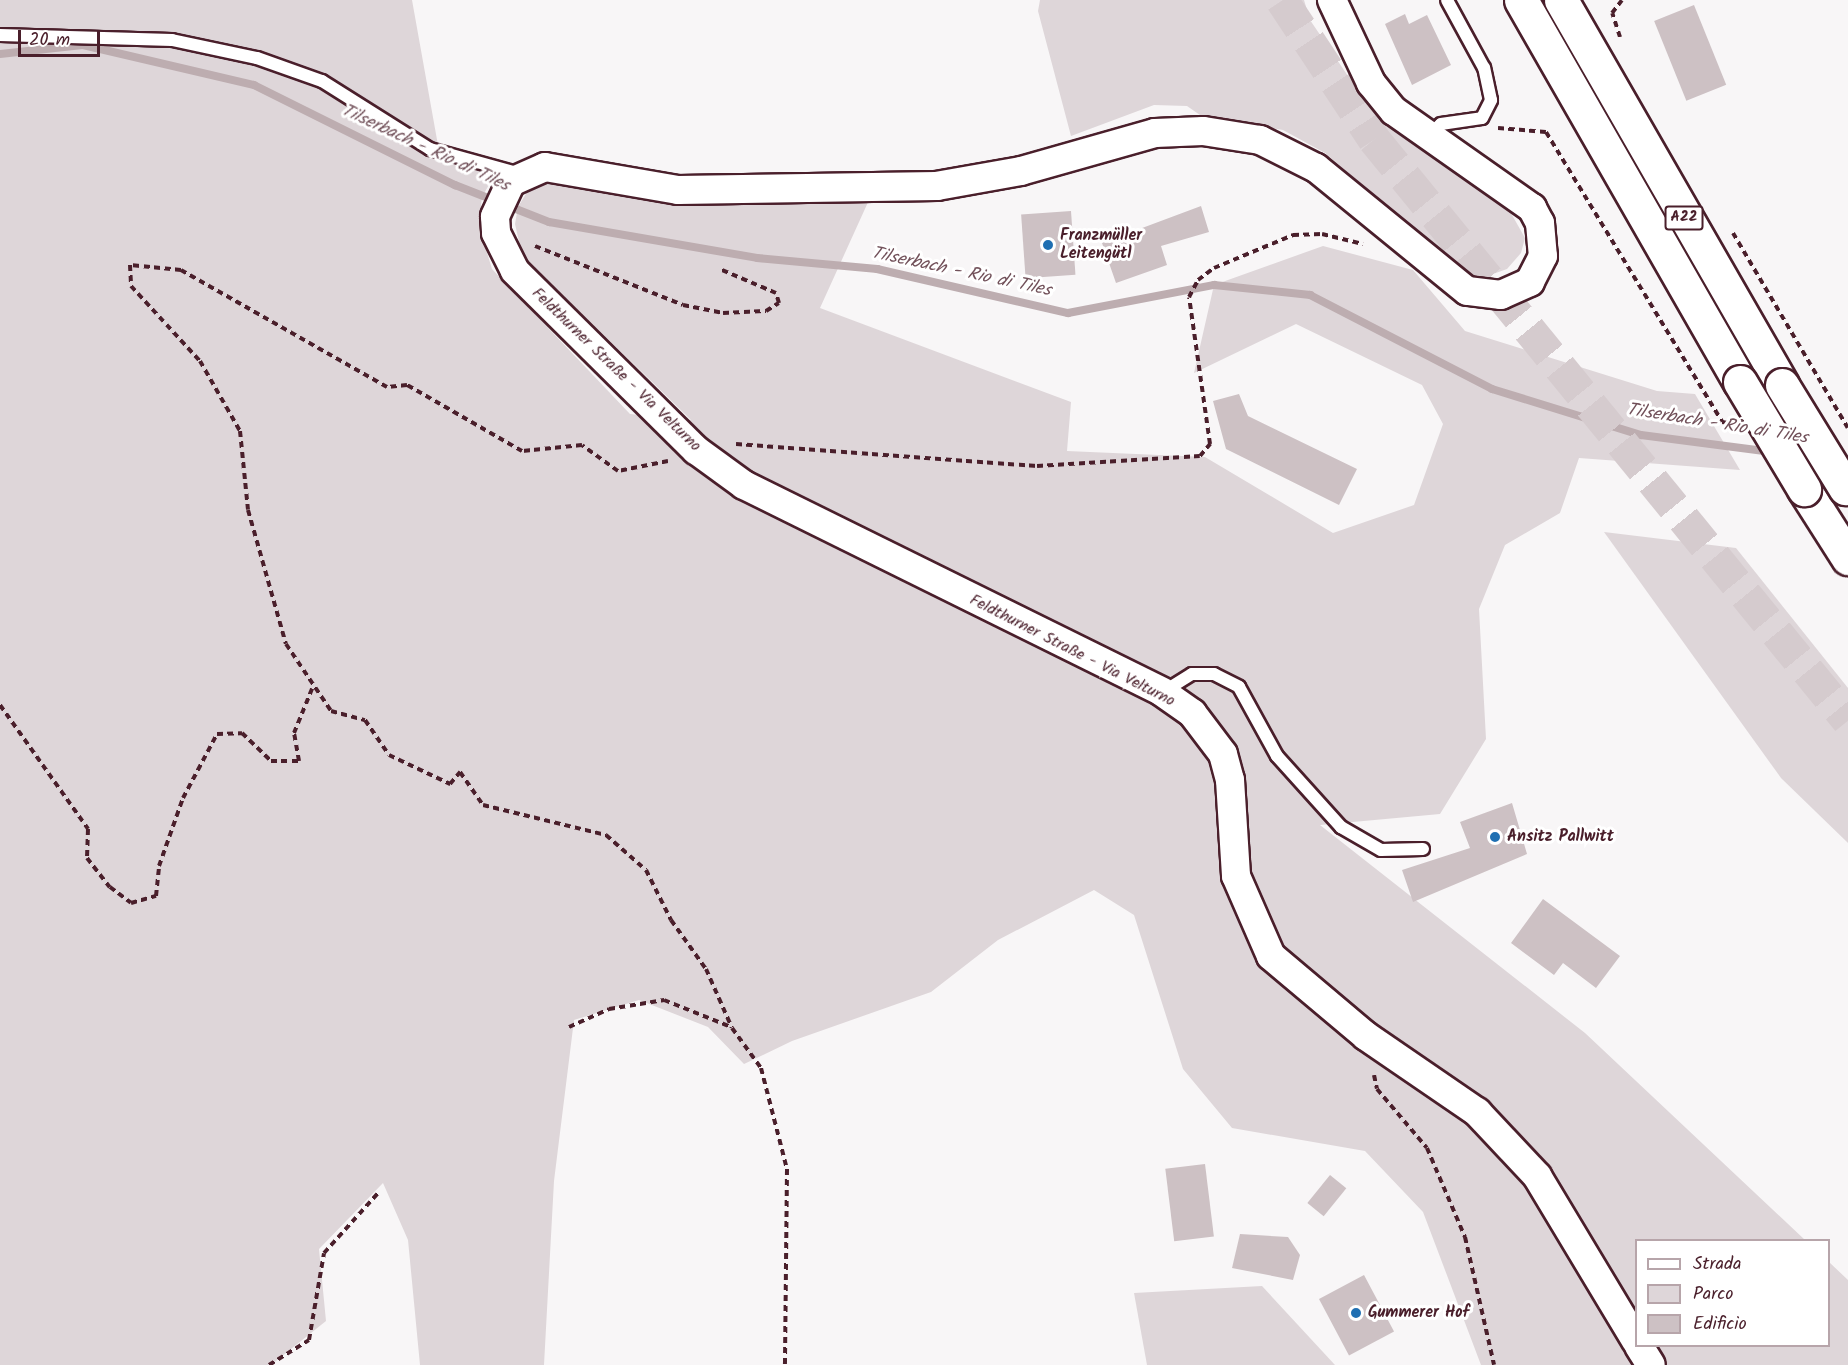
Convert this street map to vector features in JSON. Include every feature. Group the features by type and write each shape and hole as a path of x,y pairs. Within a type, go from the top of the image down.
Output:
{"highway":[{"name":"A22","path":"1521,0 1572,96 1740,382 1848,558"},
{"name":"A22","path":"1561,0 1782,385 1846,491"}],"street":[{"path":"507,195 569,168 678,190 740,192 937,186 1021,171 1155,132 1203,131 1260,140 1286,150 1316,168 1467,291 1485,295 1516,291 1538,270 1544,238 1532,208 1510,189 1426,138 1371,83 1332,0"},
{"name":"Feldthurner Straße - Via Velturno","path":"507,195 499,246 515,271 696,450 790,511 1162,692 1209,731 1222,754 1232,798 1236,876 1271,956 1366,1036 1477,1112 1537,1176 1635,1339"},
{"path":"1640,1347 1651,1365"}],"lane":[{"path":"1426,138 1441,124 1482,118 1491,100 1484,68 1448,0"},
{"path":"0,35 172,40 257,58 322,81 430,149 502,165 507,195"},
{"path":"1162,692 1191,674 1214,674 1239,687 1278,756 1341,827 1381,850 1423,849"}],"path":[{"path":"1622,0 1612,13 1622,43"},
{"path":"1505,132 1546,132 1722,422"},
{"path":"784,1365 787,1169 761,1068 732,1028 706,969 671,920 646,870 606,835 483,804 460,772 450,784 389,755 365,720 331,711 312,688 286,644 251,521 240,431 200,361 131,286 130,265 181,270 387,387 407,385 522,451 582,445 618,471 725,443 1037,466 1200,456 1210,444 1189,297 1198,280 1214,268 1293,235 1322,234 1383,250 1408,244"},
{"path":"499,246 524,242 693,307 766,311 780,303 776,293 722,270"},
{"path":"1816,375 1848,428"},
{"path":"0,705 88,829 87,858 110,887 131,903 156,896 159,866 183,798 217,734 242,733 271,761 299,761 294,733 312,688"},
{"path":"569,1027 609,1009 664,1000 732,1028"},
{"path":"1366,1036 1377,1089 1427,1148 1465,1237 1494,1365"},
{"path":"269,1365 309,1340 324,1253 379,1192"}],"green space":[{"path":"0,0 412,0 441,162 495,174 482,197 479,226 492,269 630,414 691,420 522,255 515,224 518,207 527,192 548,182 869,200 820,308 1071,402 1067,451 1205,457 1333,533 1414,505 1443,424 1422,385 1296,324 1194,373 1214,285 1323,246 1413,270 1465,331 1657,391 1695,394 1740,470 1579,458 1560,513 1505,545 1479,609 1486,739 1440,814 1320,825 1585,1033 1804,1239 1635,1239 1635,1347 1830,1347 1830,1263 1848,1280 1848,1365 1481,1365 1423,1212 1365,1151 1232,1128 1183,1069 1134,915 1094,890 998,940 931,992 792,1041 744,1064 708,1027 639,1000 574,1020 554,1181 544,1365 420,1365 408,1240 383,1183 319,1249 326,1321 271,1365 0,1365","holes":["320,72 362,97 370,113 305,79"]},
{"path":"1040,0 1304,0 1310,20 1350,79 1395,128 1507,206 1525,238 1521,253 1507,269 1493,274 1457,265 1325,153 1283,130 1200,115 1187,106 1154,105 1071,136 1038,11"},
{"path":"1604,532 1736,548 1848,688 1848,843 1781,778"},
{"path":"1262,1286 1335,1365 1147,1365 1134,1293"}],"building":[{"path":"1694,5 1726,85 1686,101 1654,21"},
{"path":"1405,14 1409,24 1427,15 1451,65 1412,85 1385,24"},
{"path":"1201,206 1209,232 1161,246 1167,265 1116,283 1102,243"},
{"name":"Franzmüller Leitengütl","path":"1071,211 1075,275 1026,278 1021,214"},
{"path":"1239,394 1248,416 1357,469 1339,505 1226,449 1213,401"},
{"path":"1512,803 1527,854 1413,902 1402,870 1470,848 1460,822"},
{"path":"1543,899 1620,956 1596,988 1563,963 1554,975 1511,943"},
{"path":"1205,1164 1214,1236 1174,1241 1165,1169"},
{"path":"1330,1175 1346,1188 1324,1216 1307,1203"},
{"path":"1240,1234 1288,1237 1300,1255 1293,1280 1232,1268"},
{"path":"1364,1275 1394,1332 1349,1355 1319,1299"}],"waterway":[{"name":"Tilserbach - Rio di Tiles","path":"0,54 83,45 254,85 455,185 549,222 757,258 877,269 1068,313 1214,285 1310,295 1492,389 1641,435 1772,452"}],"tunnel":[{"path":"1282,0 1374,139 1848,720"}],"place":[{"name":"Franzmüller Leitengütl","path":"1048,245"},
{"name":"Ansitz Pallwitt","path":"1495,837"},
{"name":"Gummerer Hof","path":"1356,1313"}]}
